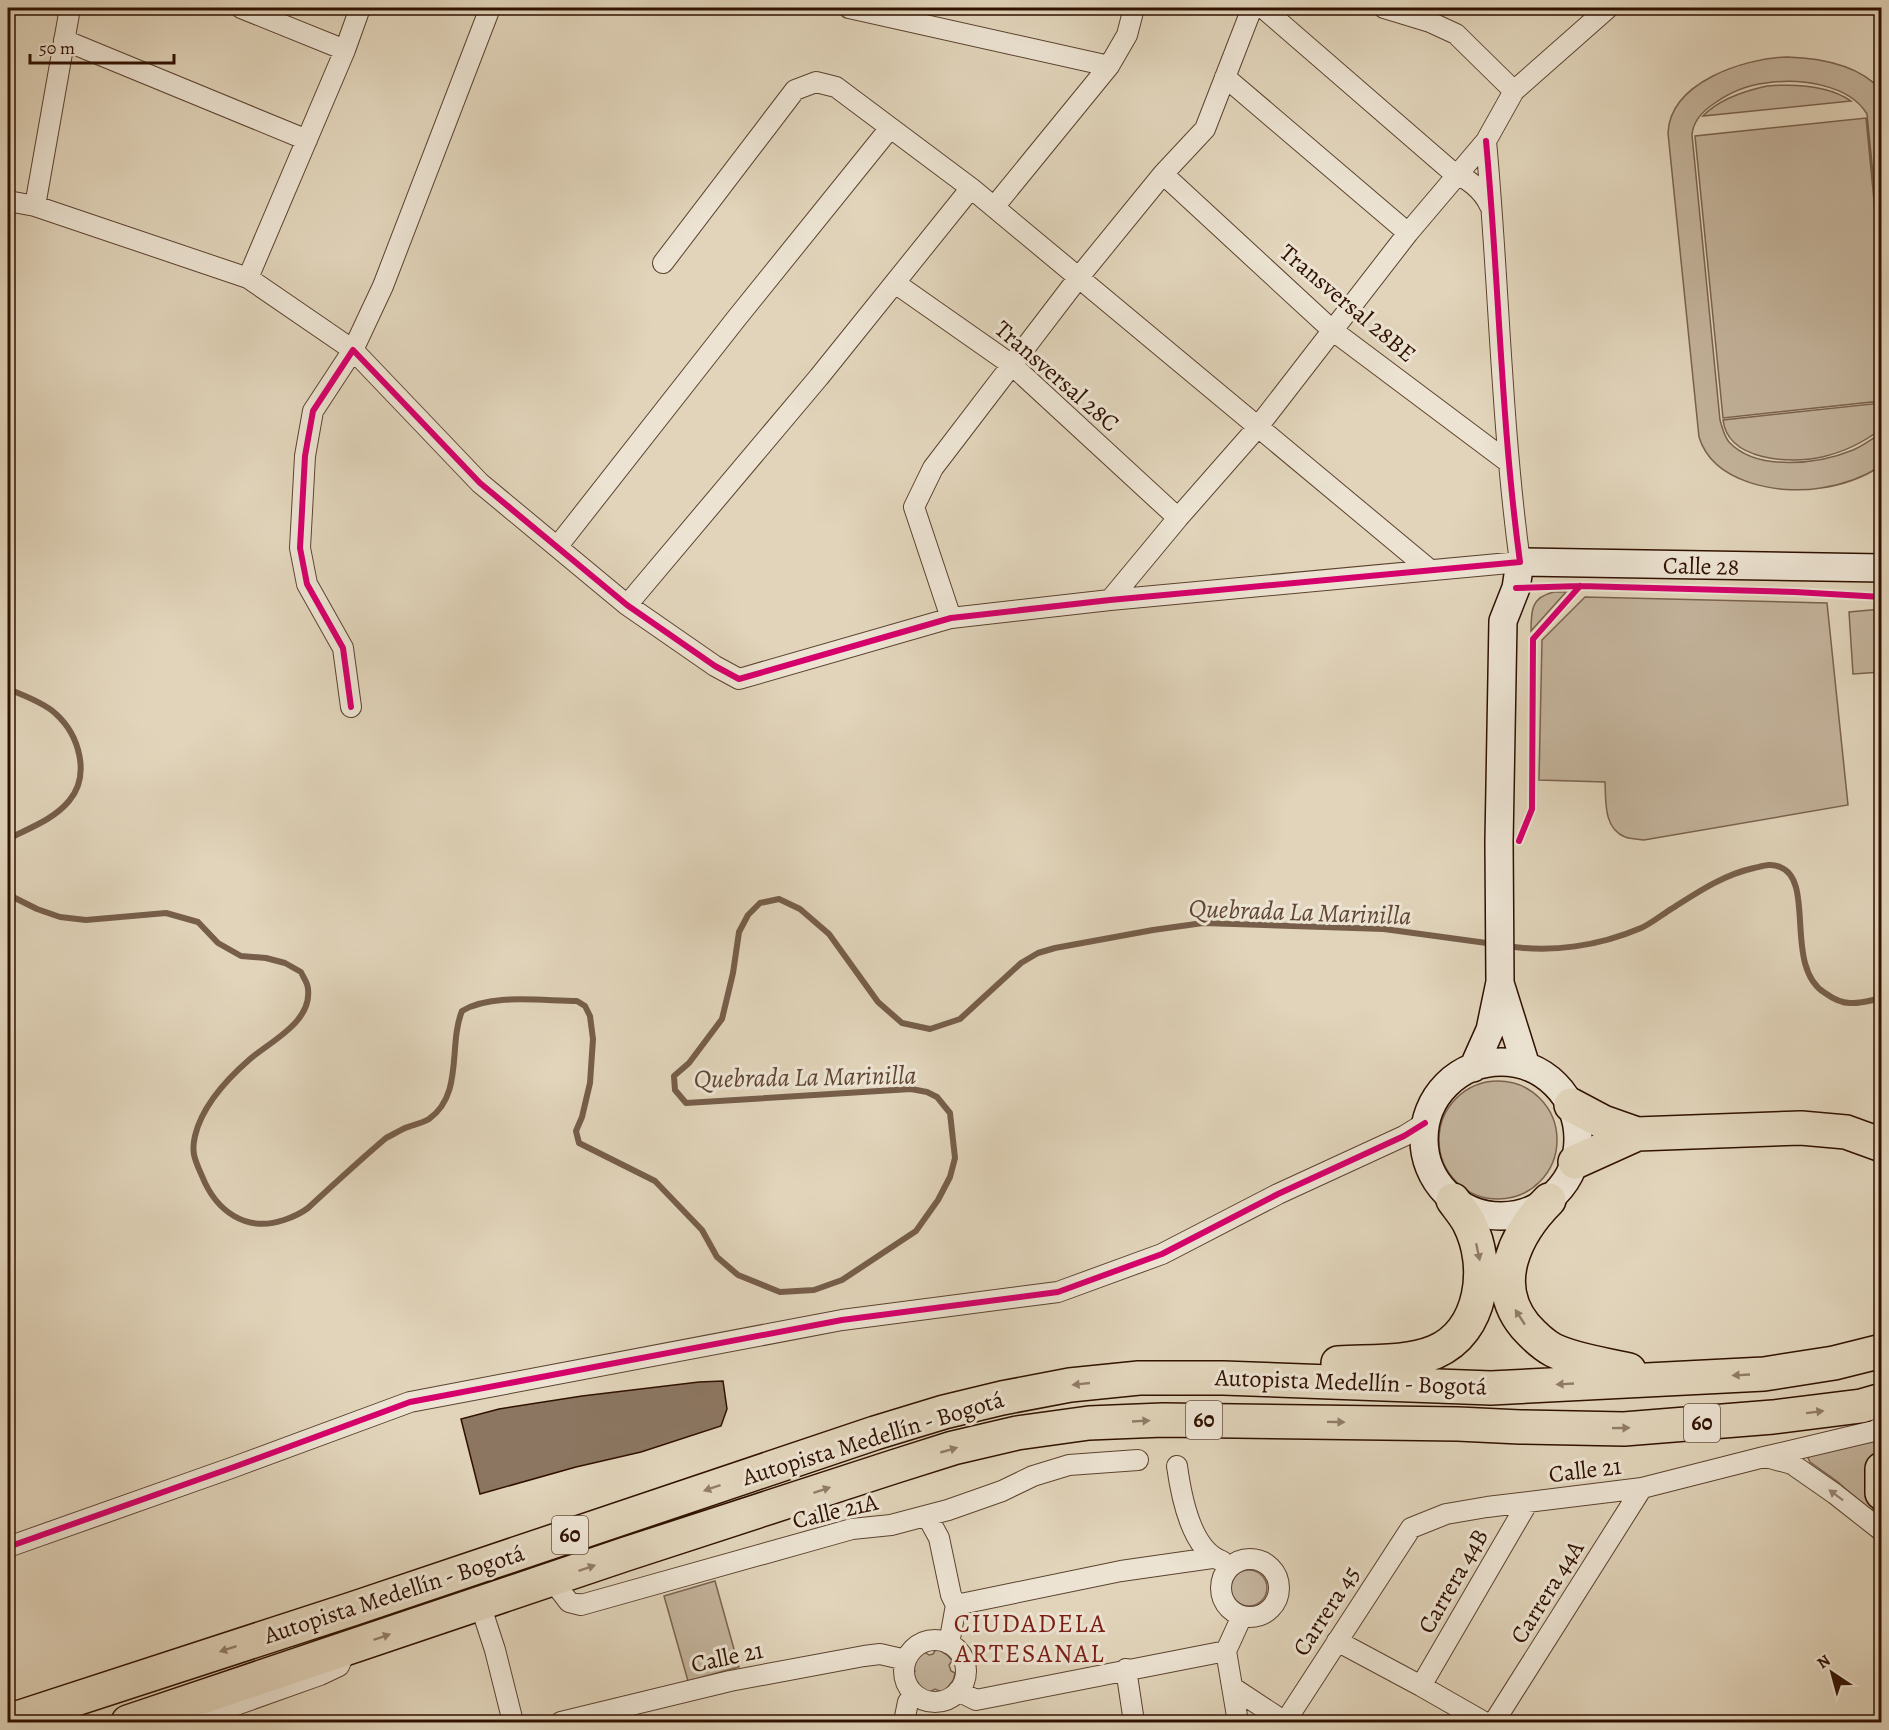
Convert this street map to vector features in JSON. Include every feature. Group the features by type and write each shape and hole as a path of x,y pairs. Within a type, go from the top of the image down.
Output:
{"highway":[{"path":"1571,1105 1603,1122 1637,1134 1801,1128 1846,1132 1881,1145"},
{"path":"1575,1162 1637,1134"},
{"path":"1223,1377 1311,1364 1418,1357 1435,1352 1451,1342 1472,1314 1481,1282 1481,1268 1469,1222 1453,1200"},
{"path":"1549,1200 1531,1218 1512,1255 1508,1272 1510,1296 1521,1321 1540,1342 1569,1356 1666,1379"},
{"name":"Autopista Medellín - Bogotá","path":"8,1721 363,1605 874,1433 1002,1398 1071,1386 1139,1378 1223,1377 1491,1388 1764,1374 1834,1363 1881,1351"},
{"name":"Autopista Medellín - Bogotá","path":"128,1722 953,1448 1017,1433 1089,1423 1163,1420 1624,1429 1773,1417 1862,1406 1881,1400"},
{"path":"1881,1469 1881,1493"}],"main road":[{"name":"Calle 28","path":"1520,562 1881,568"},
{"path":"1473,1068 1490,1030 1500,972 1499,871 1503,621 1516,588 1520,562"},
{"path":"1500,972 1526,1066"},
{"path":"1508,1062 1526,1066 1544,1075 1559,1088 1571,1105 1577,1123 1578,1143 1575,1162 1565,1182 1549,1200 1529,1211 1509,1216 1489,1216 1470,1210 1453,1200 1438,1185 1428,1166 1424,1145 1425,1123 1435,1099 1451,1080 1473,1068 1490,1063 1508,1062"}],"street":[{"path":"35,206 70,8"},
{"path":"241,8 345,50"},
{"path":"248,278 345,50 360,8"},
{"path":"351,707 344,648 307,584 300,548 305,456 313,411 352,350 383,286 490,8"},
{"path":"849,8 1109,66"},
{"path":"994,207 1109,66 1127,36 1134,8"},
{"path":"951,618 914,507 933,468 1079,277 1163,174 1204,129 1252,8"},
{"path":"1263,8 1450,170 1476,185 1486,196 1493,212"},
{"path":"1384,8 1430,22 1456,34 1514,91"},
{"path":"1110,600 1257,428 1408,233 1486,141 1514,91 1608,8"},
{"path":"64,40 307,140"},
{"path":"1225,77 1408,233"},
{"path":"663,262 795,90 816,82 836,87 971,188 1430,570"},
{"path":"557,547 890,128"},
{"path":"8,201 35,206 248,278 352,350 480,483 627,605 715,666 739,679 951,618 1110,600 1520,562 1508,462 1493,212 1486,141"},
{"name":"Transversal 28BE","path":"1163,174 1332,330 1508,462"},
{"path":"627,605 819,377 971,188"},
{"name":"Transversal 28C","path":"895,283 1012,365 1178,518"},
{"path":"8,1547 410,1402 842,1320 1059,1292 1162,1254 1278,1194 1404,1136 1425,1123"},
{"name":"Calle 21","path":"1411,1528 1446,1514 1642,1488 1874,1431 1881,1427"},
{"path":"1764,1457 1792,1464 1835,1494 1881,1531"},
{"name":"Calle 21A","path":"552,1580 569,1602 581,1605 852,1529 891,1525 927,1516 1002,1491 1033,1476 1069,1465 1138,1460"},
{"path":"1177,1466 1182,1501 1201,1544 1212,1558"},
{"name":"Carrera 44A","path":"1494,1722 1642,1488"},
{"name":"Carrera 44B","path":"1421,1686 1528,1502"},
{"path":"927,1516 939,1538 951,1595 956,1605 949,1644"},
{"name":"Carrera 45","path":"1232,1687 1285,1722 1411,1528"},
{"path":"956,1605 1120,1571 1212,1558 1233,1565"},
{"path":"1251,1559 1269,1567 1275,1574 1278,1593 1269,1610 1261,1615 1242,1616 1227,1606 1222,1598 1222,1580 1233,1565 1251,1559"},
{"path":"480,1604 495,1650 513,1722"},
{"path":"1238,1722 1226,1651 1242,1616"},
{"path":"932,1640 949,1644 955,1648 964,1661 965,1677 958,1692 942,1701 923,1700 915,1695 905,1679 906,1660 916,1647 924,1642 932,1640"},
{"path":"1337,1641 1484,1722"},
{"path":"188,1722 320,1675 339,1665 347,1649"},
{"path":"958,1692 976,1700 1226,1651"},
{"name":"Calle 21","path":"561,1722 730,1681 864,1656 880,1654 906,1660"},
{"path":"1126,1669 1134,1722"},
{"path":"904,1722 908,1702 915,1695"}],"shaded area":[{"path":"1787,57 1825,61 1850,68 1872,81 1881,90 1881,255 1867,114 1848,96 1822,85 1808,83 1779,82 1752,86 1731,94 1708,108 1696,122 1692,135 1720,420 1727,440 1741,452 1755,458 1789,463 1839,455 1857,448 1881,433 1881,466 1845,483 1804,490 1767,487 1732,475 1706,453 1699,437 1668,133 1672,115 1682,100 1695,87 1712,76 1751,62"},
{"path":"1788,85 1821,89 1851,101 1703,116 1732,96 1767,86"},
{"path":"1866,118 1881,273 1881,401 1723,418 1695,136"},
{"path":"1881,403 1881,429 1846,449 1809,459 1778,459 1748,452 1727,434 1723,420"},
{"path":"1554,592 1566,592 1531,631 1534,606 1541,597"},
{"path":"1585,597 1827,603 1848,805 1644,840 1625,837 1613,827 1607,813 1605,782 1539,780 1542,640"},
{"path":"1881,609 1881,672 1853,674 1849,612"},
{"path":"1498,1081 1531,1091 1547,1107 1557,1140 1547,1173 1531,1189 1498,1199 1465,1189 1449,1173 1439,1140 1449,1107 1465,1091"},
{"path":"1875,1441 1878,1444 1872,1468 1873,1510 1871,1513 1808,1458 1810,1455"},
{"path":"1249,1570 1262,1575 1267,1588 1262,1601 1249,1606 1236,1601 1231,1588 1236,1575"},
{"path":"715,1581 739,1667 688,1681 664,1596"},
{"path":"936,1649 945,1653 952,1661 949,1665 951,1671 955,1673 951,1684 942,1692 935,1689 928,1693 912,1681 911,1678 915,1671 912,1664 923,1651 929,1655 933,1654"}],"building":[{"path":"723,1381 727,1409 721,1426 641,1452 576,1467 480,1494 461,1419 499,1409 582,1396"}],"waterway":[{"name":"Quebrada La Marinilla","path":"8,689 56,714 71,733 81,768 76,791 63,808 8,839"},
{"name":"Quebrada La Marinilla","path":"1507,946 1558,948 1609,939 1644,926 1720,880 1742,871 1773,865 1791,875 1796,889 1805,964 1812,981 1825,993 1843,1002 1858,1003 1882,998"},
{"name":"Quebrada La Marinilla","path":"8,891 15,898 60,917 86,920 166,913 198,922 218,943 241,956 266,958 285,963 301,972 308,989 308,1001 304,1011 288,1030 250,1059 224,1084 209,1104 198,1125 193,1147 197,1165 215,1199 234,1216 257,1224 284,1220 296,1215 308,1208 386,1138 429,1119 440,1109 451,1083 458,1024 462,1011 474,1005 503,1000 577,1001 585,1006 590,1016 593,1039 590,1083 582,1117 576,1131 579,1143 655,1181 702,1230 717,1257 738,1275 780,1292 814,1290 842,1280 916,1231 938,1200 950,1177 955,1158 950,1113 937,1097 927,1092 911,1089 686,1103 675,1090 674,1076 689,1063 722,1019 733,973 739,932 748,915 760,903 779,899 800,909 829,934 878,1002 902,1023 930,1029 960,1019 1021,963 1038,953 1153,930 1203,923 1384,929 1494,944"}],"cycle path":[{"path":"351,707 343,648 307,584 300,548 305,456 313,411 353,350 480,483 627,605 715,666 739,679 951,618 1110,600 1520,562 1508,457 1486,141"},
{"path":"1516,588 1580,586 1795,592 1882,597"},
{"path":"1519,841 1532,809 1533,639 1580,586"},
{"path":"8,1547 410,1402 842,1320 1058,1292 1162,1254 1278,1194 1404,1136 1425,1123"}],"district":[{"name":"CIUDADELA ARTESANAL","path":"1030,1638"}]}
